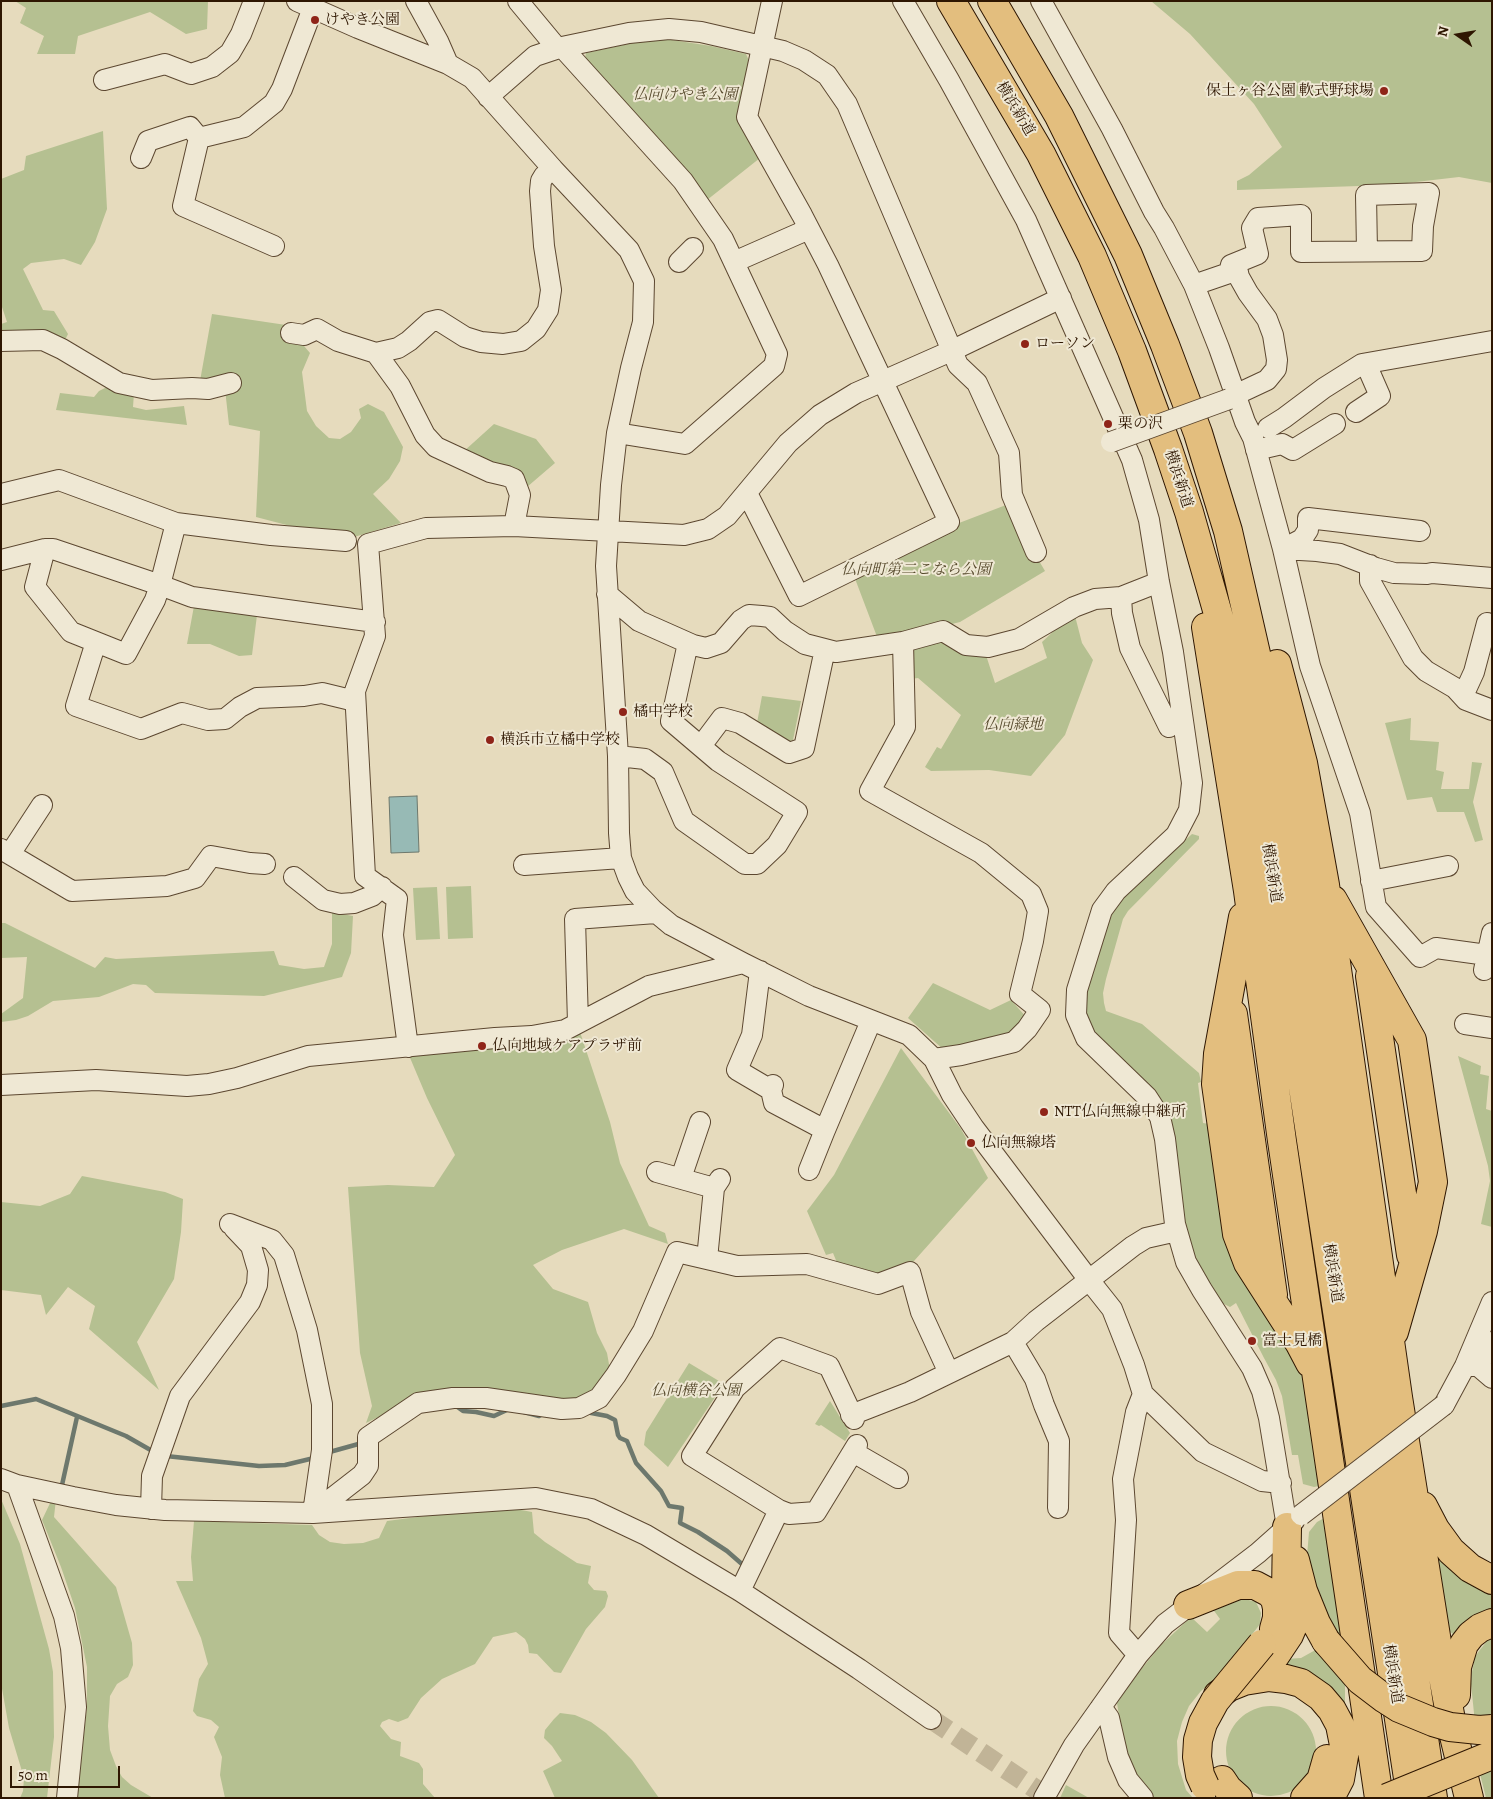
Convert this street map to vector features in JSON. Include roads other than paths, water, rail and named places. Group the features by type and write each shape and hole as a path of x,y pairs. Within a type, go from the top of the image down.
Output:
{"highway":[{"name":"横浜新道","path":"951,1 1041,154 1092,256 1135,360 1168,448 1232,663 1261,811 1411,1798"},
{"name":"横浜新道","path":"992,1 1059,116 1128,255 1166,345 1198,433 1228,531 1273,728 1288,807 1333,1132 1433,1798"},
{"path":"1198,433 1245,551 1303,762 1325,885 1439,1655 1466,1786"},
{"path":"1188,512 1248,891 1282,1141 1379,1798"},
{"path":"1325,885 1412,1040 1432,1182 1423,1231 1391,1340"},
{"path":"1248,891 1218,1054 1216,1084 1223,1139 1237,1234 1248,1263 1296,1337 1318,1380"},
{"path":"1347,923 1401,1308"},
{"path":"1238,943 1296,1337"},
{"path":"1367,960 1413,1268"},
{"path":"1230,993 1274,1304"},
{"path":"1410,1466 1424,1509 1442,1540 1465,1564 1492,1580"},
{"path":"1270,1643 1295,1624 1302,1602 1303,1591 1294,1521"},
{"path":"1216,1788 1216,1740 1221,1724 1270,1643 1280,1618 1286,1595 1294,1521"},
{"path":"1345,1562 1355,1672 1355,1708 1352,1728"},
{"path":"1188,1605 1238,1586 1255,1586 1270,1593 1275,1599 1277,1618 1270,1643"},
{"path":"1303,1591 1316,1623 1326,1641 1360,1680 1385,1699 1415,1715 1450,1727 1479,1730 1492,1729"},
{"path":"1466,1786 1456,1695 1457,1667 1464,1644 1471,1635 1480,1628 1492,1623"},
{"path":"1216,1788 1194,1767 1193,1747 1204,1712 1215,1698 1229,1687 1244,1680 1269,1677 1294,1681 1308,1687 1327,1703 1337,1717 1344,1741 1344,1760 1340,1779 1330,1798"},
{"path":"1216,1788 1210,1752 1214,1732 1222,1716 1232,1706 1247,1698 1262,1695 1285,1697 1301,1703 1314,1715 1323,1729 1327,1745 1328,1754 1325,1771 1316,1786 1305,1798"},
{"path":"1387,1798 1492,1754"}],"street":[{"path":"104,80 165,64 191,74 212,67 230,53 241,34 254,1"},
{"path":"416,1 438,41 448,64"},
{"path":"518,1 559,48 683,181 701,247 734,262 777,354 774,366 686,444 617,433"},
{"path":"747,493 799,596 949,522 809,229 747,117 772,1"},
{"path":"903,1 1026,220 1132,460 1149,520 1173,652 1176,735"},
{"path":"1041,1 1103,112 1194,285 1219,348 1232,397 1253,432 1310,666 1360,813 1376,908 1420,957 1436,948 1485,963 1492,933"},
{"path":"199,138 244,127 274,103 282,88 305,5 448,64 472,78 553,169 629,250 644,281 643,322 617,433 608,532 607,594 618,756 621,858 635,891 656,913 671,925 809,996 909,1035 934,1058 952,1095 974,1128 1112,1309 1143,1394 1202,1452 1262,1481 1281,1483"},
{"path":"488,97 535,56 559,48 629,33 669,29 700,32 783,51 804,60 827,75 847,104 951,351 958,365 977,383 1009,453 1012,495 1036,552"},
{"path":"141,158 148,141 190,127 199,138"},
{"path":"199,138 183,206 274,246"},
{"path":"291,333 304,335 316,329 338,341 376,353 398,348 409,341 430,322 438,320 464,337 481,342 503,344 521,341 536,329 548,310 551,290 544,246 540,192 541,181 553,169"},
{"path":"1194,285 1229,273 1231,264 1258,254 1252,228 1258,218 1301,215 1301,252 1367,251"},
{"path":"734,262 809,229"},
{"path":"1111,442 1232,397 1267,380 1276,369 1277,360 1273,334 1267,319 1239,277 1236,263"},
{"path":"408,1047 393,935 397,899 366,876 354,691 375,636 368,544 426,528 514,526 684,535 708,529 727,516 788,443 820,415 856,393 951,351 1061,298"},
{"path":"1,341 43,340 62,349 119,384 152,390 208,388 231,383"},
{"path":"1253,432 1284,418 1324,388 1362,364 1492,341"},
{"path":"376,353 400,386 425,436 436,447 490,472 514,479 520,495 514,526"},
{"path":"1356,412 1380,396 1366,364"},
{"path":"1253,432 1294,450 1335,424"},
{"path":"1,494 59,480 176,524 346,541"},
{"path":"1282,549 1302,539 1308,530 1308,518 1420,531"},
{"path":"45,549 36,586 71,632 126,654 155,600 176,524"},
{"path":"1,560 45,549 53,549 192,597 375,622"},
{"path":"1282,549 1340,554 1394,573 1431,575 1432,573 1492,578"},
{"path":"1370,566 1370,580 1413,658 1426,671 1455,688 1466,700 1492,710"},
{"path":"1463,579 1492,582"},
{"path":"607,594 639,621 688,643 706,648 721,643 741,620 749,616 762,616 770,617 785,631 805,644 836,652 903,642 943,631 966,644 988,647 1019,639 1081,604 1095,599 1121,597 1159,582"},
{"path":"1121,597 1122,613 1130,648 1176,735 1192,783 1189,810 1176,835 1116,891 1102,910 1077,990 1076,1015 1086,1038 1148,1097 1160,1117 1165,1139 1177,1231 1186,1262 1252,1368 1262,1391 1281,1483 1294,1521"},
{"path":"1463,696 1474,672 1487,623"},
{"path":"96,642 76,706 141,729 182,713 208,720 225,719 240,707 257,698 304,696 322,693 355,701"},
{"path":"903,642 905,727 870,790 981,853 1031,894 1038,911 1020,994 1040,1010 1027,1029 1014,1042 961,1055 934,1058"},
{"path":"618,756 645,759 663,772 684,822 745,864 757,864 777,845 797,812 718,761 671,721 688,643"},
{"path":"701,746 722,718 740,723 789,753 804,748 825,649"},
{"path":"42,805 4,850 72,891 167,886 195,878 211,856 250,864 265,864"},
{"path":"524,865 621,858"},
{"path":"1371,881 1448,866"},
{"path":"294,877 323,900 340,904 354,903 372,896 382,887"},
{"path":"578,1024 574,919 656,913"},
{"path":"1,1085 96,1080 187,1086 209,1084 237,1078 308,1056 532,1036 565,1030 649,986 751,967"},
{"path":"751,967 752,1035 737,1070 772,1087 774,1103 825,1130"},
{"path":"809,1170 871,1020"},
{"path":"1465,1024 1492,1028"},
{"path":"681,1178 700,1122"},
{"path":"657,1172 681,1178 717,1183 707,1259"},
{"path":"151,1509 152,1476 180,1396 250,1302 257,1285 258,1270 251,1246 230,1224 272,1240 284,1255 307,1330 322,1404 321,1455 314,1513"},
{"path":"898,1478 855,1448 816,1512 789,1514 779,1510 692,1456 735,1388 780,1348 829,1366 853,1417 910,1392 1013,1342 1036,1321 1133,1246 1146,1238 1177,1231"},
{"path":"314,1513 362,1475 368,1466 368,1441 418,1403 453,1398 486,1398 562,1409 579,1408 599,1398 616,1375 643,1331 677,1252 737,1266 807,1264 878,1284 910,1272 921,1312 949,1373"},
{"path":"1478,1370 1492,1302"},
{"path":"1013,1342 1035,1379 1059,1441 1058,1508"},
{"path":"1044,1798 1074,1744 1138,1655 1165,1624 1258,1553 1294,1521 1444,1405 1478,1370 1492,1342"},
{"path":"1138,1655 1118,1633 1126,1520 1123,1479 1136,1412 1143,1394"},
{"path":"9,1482 82,1499 151,1509 314,1513 536,1498 591,1510 646,1535 740,1592 931,1719"},
{"path":"9,1482 64,1616 71,1648 76,1707 67,1798"},
{"path":"740,1592 779,1510"},
{"path":"1101,1706 1109,1718 1118,1758 1128,1780 1144,1798"}],"water":[{"path":"417,796 419,852 391,853 389,797"}],"waterway":[{"path":"1,1406 36,1399 126,1436 154,1452"},
{"path":"456,1406 463,1411 494,1416 509,1409"},
{"path":"524,1412 539,1416 544,1413"},
{"path":"586,1412 607,1416 615,1420 618,1435 627,1441 636,1463 661,1491 669,1506 682,1508 680,1523 727,1551 743,1565"},
{"path":"62,1485 77,1417"},
{"path":"326,1453 362,1443"},
{"path":"166,1456 259,1466 285,1465 314,1458"}],"tunnel":[{"path":"931,1719 1049,1798"}],"place":[{"name":"けやき公園","path":"315,20"},
{"name":"保土ヶ谷公園 軟式野球場","path":"1384,91"},
{"name":"ローソン","path":"1025,344"},
{"name":"栗の沢","path":"1108,424"},
{"name":"橘中学校","path":"623,712"},
{"name":"横浜市立橘中学校","path":"490,740"},
{"name":"仏向地域ケアプラザ前","path":"482,1046"},
{"name":"NTT仏向無線中継所","path":"1044,1112"},
{"name":"仏向無線塔","path":"971,1143"},
{"name":"富士見橋","path":"1252,1341"}],"park label":[{"name":"仏向けやき公園","path":"685,95"},
{"name":"仏向町第二こなら公園","path":"916,570"},
{"name":"仏向緑地","path":"1013,725"},
{"name":"仏向横谷公園","path":"696,1391"}]}
